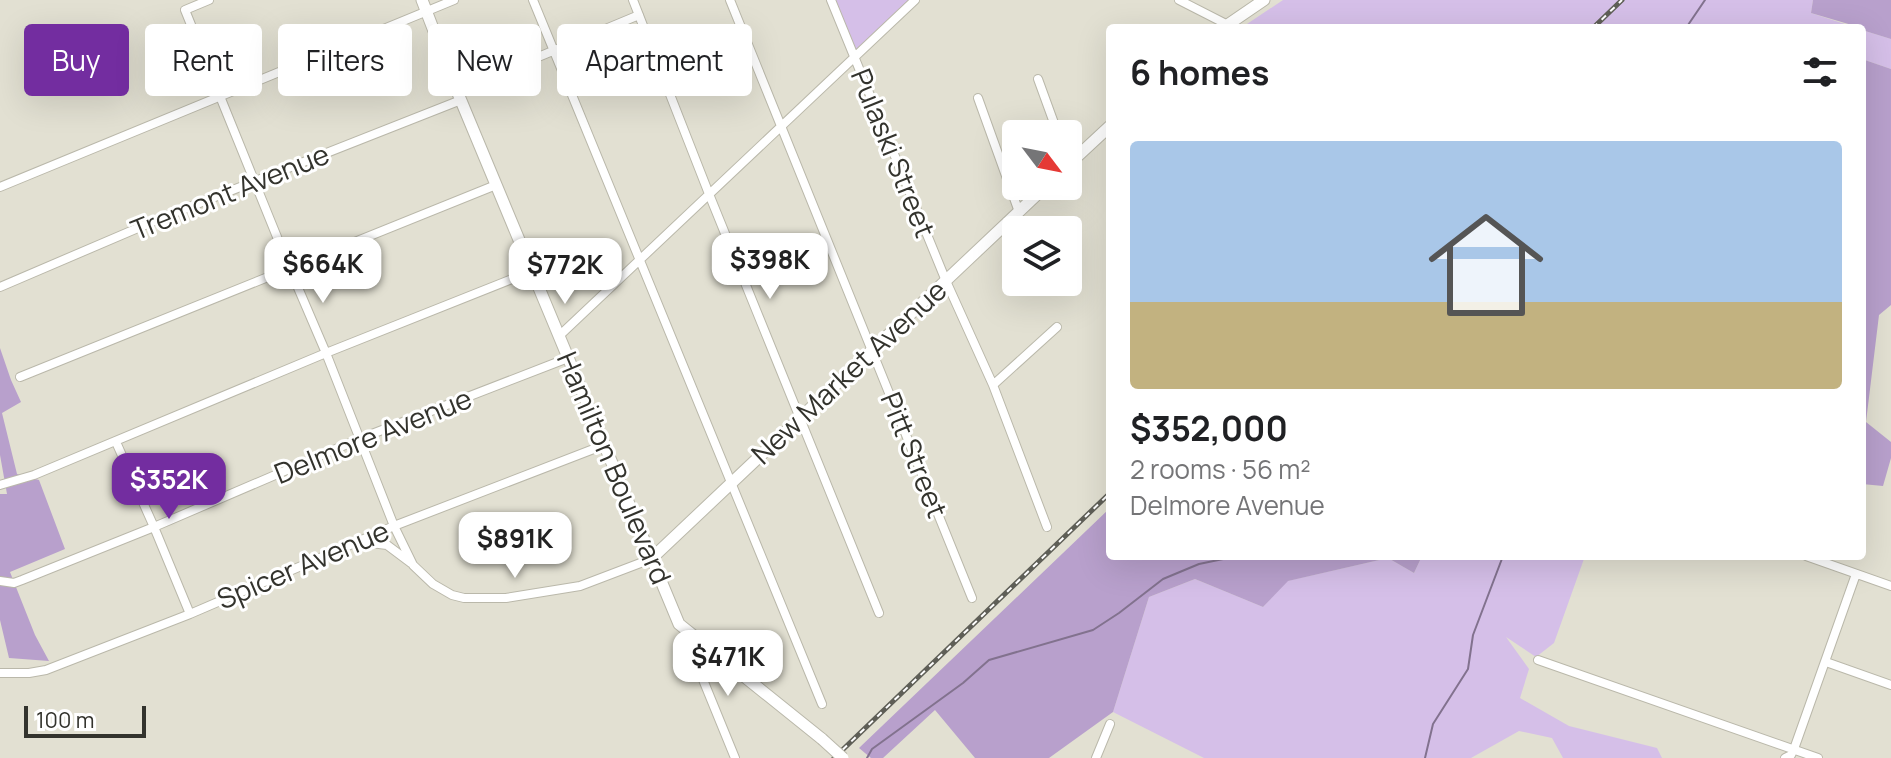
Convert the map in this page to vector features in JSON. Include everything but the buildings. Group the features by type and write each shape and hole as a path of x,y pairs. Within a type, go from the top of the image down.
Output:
{"main road":[{"path":"1228,24 1264,0"},
{"name":"Hamilton Boulevard","path":"459,96 679,624 699,640"},
{"path":"1082,151 1106,130"},
{"name":"New Market Avenue","path":"651,559 1031,200"},
{"path":"699,640 843,758"}],"street":[{"path":"190,24 185,10 209,0"},
{"path":"262,78 424,6 454,0"},
{"path":"533,0 822,704"},
{"path":"633,0 879,613"},
{"name":"Pitt Street","path":"731,0 972,598"},
{"name":"Pulaski Street","path":"831,0 946,281 993,385 1047,527"},
{"path":"1179,0 1221,24"},
{"path":"559,336 914,1"},
{"name":"Tremont Avenue","path":"541,57 639,15"},
{"path":"1038,79 1053,120"},
{"path":"0,187 221,96 394,526 413,565"},
{"name":"Tremont Avenue","path":"0,287 459,96"},
{"path":"978,98 1019,212"},
{"path":"20,377 496,185"},
{"path":"0,485 34,475 532,271"},
{"path":"993,385 1057,327"},
{"name":"Delmore Avenue","path":"0,581 14,583 22,580 359,439 568,358"},
{"path":"116,442 190,614"},
{"name":"Spicer Avenue","path":"0,673 46,670 190,614 394,526 604,445"},
{"path":"358,542 387,545 433,584 464,598 506,598 580,586 651,559"},
{"path":"1817,560 1891,586"},
{"path":"1785,758 1794,749 1856,574"},
{"path":"699,640 697,665 735,758"},
{"path":"1538,660 1818,758"},
{"path":"1826,662 1891,685"},
{"path":"1096,758 1110,724"}],"shaded area":[{"path":"830,0 914,0 855,56"},
{"path":"1283,0 1813,0 1811,13 1845,24 1247,24"},
{"path":"1813,0 1891,0 1891,39 1866,31 1866,24 1848,24 1811,13"},
{"path":"1866,31 1891,39 1891,69 1866,60"},
{"path":"1866,60 1891,69 1891,305 1879,315 1866,422"},
{"path":"0,348 21,402 2,413 17,474 39,480 65,549 10,572 49,661 9,658 0,620 0,494 7,494 0,455"},
{"path":"1866,422 1891,442 1891,458 1883,486 1866,484"},
{"path":"1106,512 1106,560 1379,560 1288,581 1263,607 1195,579 1149,597 1113,712 1049,758 975,758 935,710 883,758 871,758 859,748"},
{"path":"1379,560 1391,560 1414,573 1420,560 1584,560 1554,643 1536,657 1506,637 1529,669 1520,698 1569,726 1657,748 1662,758 1563,758 1552,738 1519,731 1471,758 1204,758 1113,712 1149,597 1195,579 1263,607 1287,581"},
{"path":"1391,560 1420,560 1414,573"}],"waterway":[{"path":"1689,24 1705,0"},
{"path":"867,758 872,749 963,683 989,660 1093,630 1163,579 1199,564 1218,560"},
{"path":"1425,758 1433,724 1468,669 1473,635 1501,560"}],"railway":[{"path":"1597,24 1622,0"},
{"path":"834,758 1106,497"}]}
